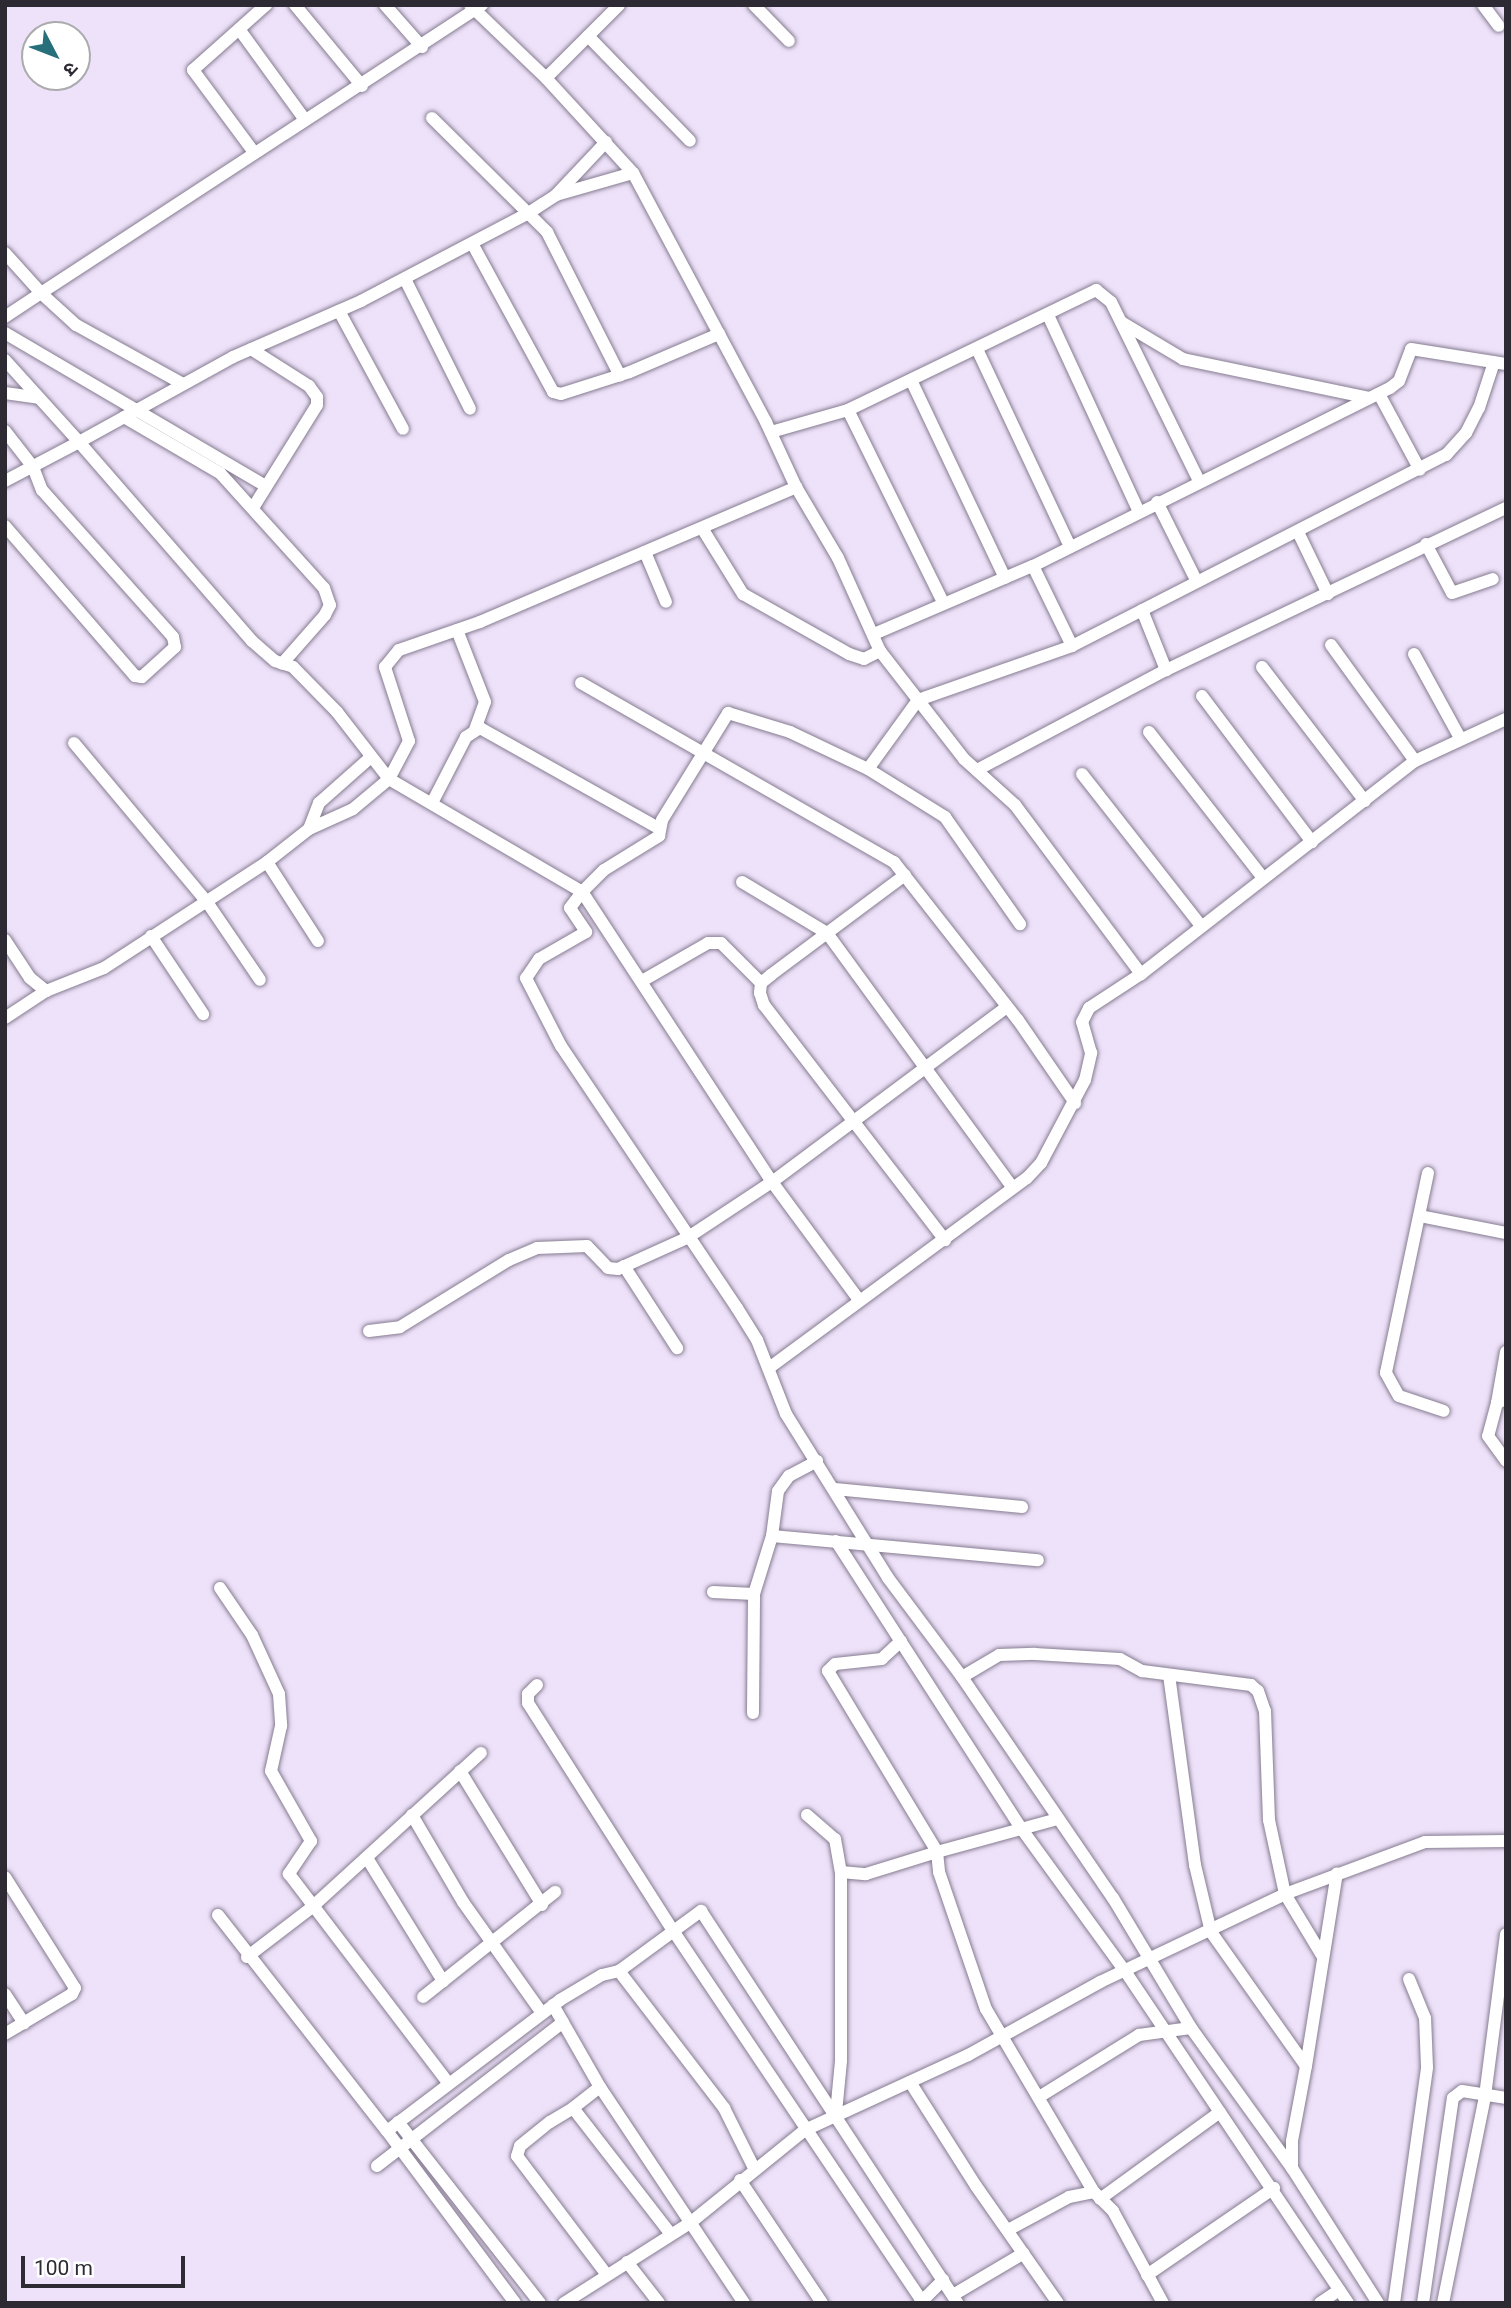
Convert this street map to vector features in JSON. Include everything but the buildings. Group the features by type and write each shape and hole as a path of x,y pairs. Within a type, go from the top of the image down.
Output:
{"street":[{"path":"253,151 193,70 266,5"},
{"path":"295,5 362,86"},
{"path":"385,5 422,47"},
{"path":"546,78 619,5"},
{"path":"754,5 789,41"},
{"path":"1483,5 1499,26"},
{"path":"5,317 253,151 422,47 476,7 633,173 771,432 796,487 838,558 880,651 977,769 1016,805 1140,974"},
{"path":"239,29 305,120"},
{"path":"588,36 690,141"},
{"path":"432,118 555,245 620,376"},
{"path":"5,481 251,349 405,279 527,214 556,195 606,142"},
{"path":"556,195 633,173"},
{"path":"472,245 548,387 561,394 620,376 719,334"},
{"path":"5,253 41,293 76,325 183,384"},
{"path":"405,279 470,409"},
{"path":"771,432 848,410 1096,290 1111,302 1199,481"},
{"path":"339,311 403,429"},
{"path":"1048,315 1139,512"},
{"path":"1121,322 1183,359 1374,396 1420,470"},
{"path":"5,333 220,473 329,597 318,624 282,663"},
{"path":"251,349 309,386 317,397 317,405 253,508"},
{"path":"977,349 1070,547"},
{"path":"868,769 918,700 1072,646 1446,455 1466,433 1500,363 1411,349 1399,381 1374,396 1032,566 874,634"},
{"path":"5,360 252,641 282,663 293,667 337,712 389,779 582,892 772,1182 859,1300"},
{"path":"911,380 1005,578"},
{"path":"5,393 39,398"},
{"path":"848,410 944,604"},
{"path":"130,414 266,486"},
{"path":"5,431 33,467 42,490 173,637 175,647 142,677 135,676 5,526"},
{"path":"5,1018 46,990 104,968 267,862 309,829 353,810 389,779 409,741 385,667 399,650 457,630 796,487"},
{"path":"1157,502 1197,582"},
{"path":"977,769 1166,670 1506,508"},
{"path":"702,528 743,594 849,654 864,659 880,651"},
{"path":"1298,531 1328,594"},
{"path":"1426,544 1452,593 1493,579"},
{"path":"645,552 666,602"},
{"path":"1032,566 1072,646"},
{"path":"1142,610 1166,670"},
{"path":"432,803 466,737 475,729 485,702 457,630"},
{"path":"1331,645 1415,761"},
{"path":"1414,654 1460,738"},
{"path":"1262,667 1365,801"},
{"path":"581,683 702,754 881,852 905,875 1007,1007 1075,1103"},
{"path":"1202,696 1312,842"},
{"path":"1020,923 945,817 868,769 790,732 728,713 702,754 660,829 659,836 604,870 582,892 570,908 586,932 529,968 529,989 561,1046 646,1168 688,1238 737,1308 769,1368 786,1414 869,1543 888,1578 962,1677 1058,1819 1191,2028 1292,2168 1378,2303"},
{"path":"769,1368 945,1240 1041,1163 1075,1103 1091,1052 1083,1029 1085,1014 1415,761 1506,719"},
{"path":"475,729 484,729 660,829"},
{"path":"1149,732 1263,878"},
{"path":"74,743 207,902 260,980"},
{"path":"309,829 319,803 371,757"},
{"path":"1082,774 1201,926"},
{"path":"267,862 318,941"},
{"path":"761,983 905,875"},
{"path":"742,882 827,933 928,1066 1012,1187"},
{"path":"151,936 203,1014"},
{"path":"5,940 30,978 46,990"},
{"path":"642,981 708,943 721,943 761,983 764,1005 945,1240"},
{"path":"369,1331 400,1327 509,1260 537,1248 587,1246 608,1268 624,1266 688,1238 772,1182 1007,1007"},
{"path":"1428,1173 1386,1373 1399,1396 1444,1411"},
{"path":"1420,1216 1506,1233"},
{"path":"624,1266 677,1348"},
{"path":"1506,1352 1501,1401 1488,1436 1506,1461"},
{"path":"753,1713 754,1594 772,1536 778,1491 789,1476 817,1461"},
{"path":"835,1489 1022,1507"},
{"path":"772,1536 1038,1560"},
{"path":"836,1541 1021,1828 1125,1971 1161,2029 1274,2188 1348,2303"},
{"path":"220,1588 252,1635 279,1694 281,1726 270,1767 310,1835 310,1846 289,1874 311,1908 448,2083"},
{"path":"712,1591 754,1594"},
{"path":"901,1641 882,1659 835,1664 828,1671 937,1852 939,1872 986,2009 1097,2195 1113,2211 1163,2303"},
{"path":"962,1677 999,1655 1035,1654 1119,1659 1142,1671 1243,1682 1258,1691 1265,1712 1269,1820 1285,1894 1324,1957"},
{"path":"1169,1675 1195,1866 1210,1932 1306,2066"},
{"path":"537,1685 528,1694 528,1703 674,1931 922,2302 943,2280"},
{"path":"247,1957 311,1908 481,1753"},
{"path":"460,1771 542,1905"},
{"path":"412,1815 491,1943 542,2013"},
{"path":"807,1815 835,1839 841,1872 841,2061 836,2113"},
{"path":"841,1872 866,1874 1058,1819"},
{"path":"564,2303 670,2233 690,2223 805,2130 836,2113 910,2082 1125,1971 1285,1894 1425,1842 1506,1841"},
{"path":"367,1858 443,1981"},
{"path":"1292,2168 1292,2141 1337,1873"},
{"path":"5,1877 75,1988 72,1994 5,2034"},
{"path":"423,1997 555,1892"},
{"path":"387,2131 553,2005 602,1975 619,1971 701,1911 836,2113 955,2299 1024,2253"},
{"path":"218,1915 247,1957 387,2131 515,2303"},
{"path":"1443,2303 1485,2096 1506,1934"},
{"path":"619,1971 724,2108 754,2170"},
{"path":"1394,2303 1427,2067 1425,2018 1409,1979"},
{"path":"5,1994 24,2023"},
{"path":"553,2005 600,2087 744,2303"},
{"path":"377,2166 563,2022"},
{"path":"1040,2097 1126,2042 1161,2029 1191,2028"},
{"path":"910,2082 1058,2303"},
{"path":"600,2087 520,2146 517,2156 607,2275"},
{"path":"1423,2303 1453,2098 1462,2091 1506,2098"},
{"path":"573,2108 670,2233"},
{"path":"1008,2230 1069,2197 1097,2195 1220,2112"},
{"path":"398,2122 540,2303"},
{"path":"740,2180 822,2303"},
{"path":"1147,2275 1274,2188"},
{"path":"628,2262 659,2303"},
{"path":"1320,2303 1339,2290"}]}
